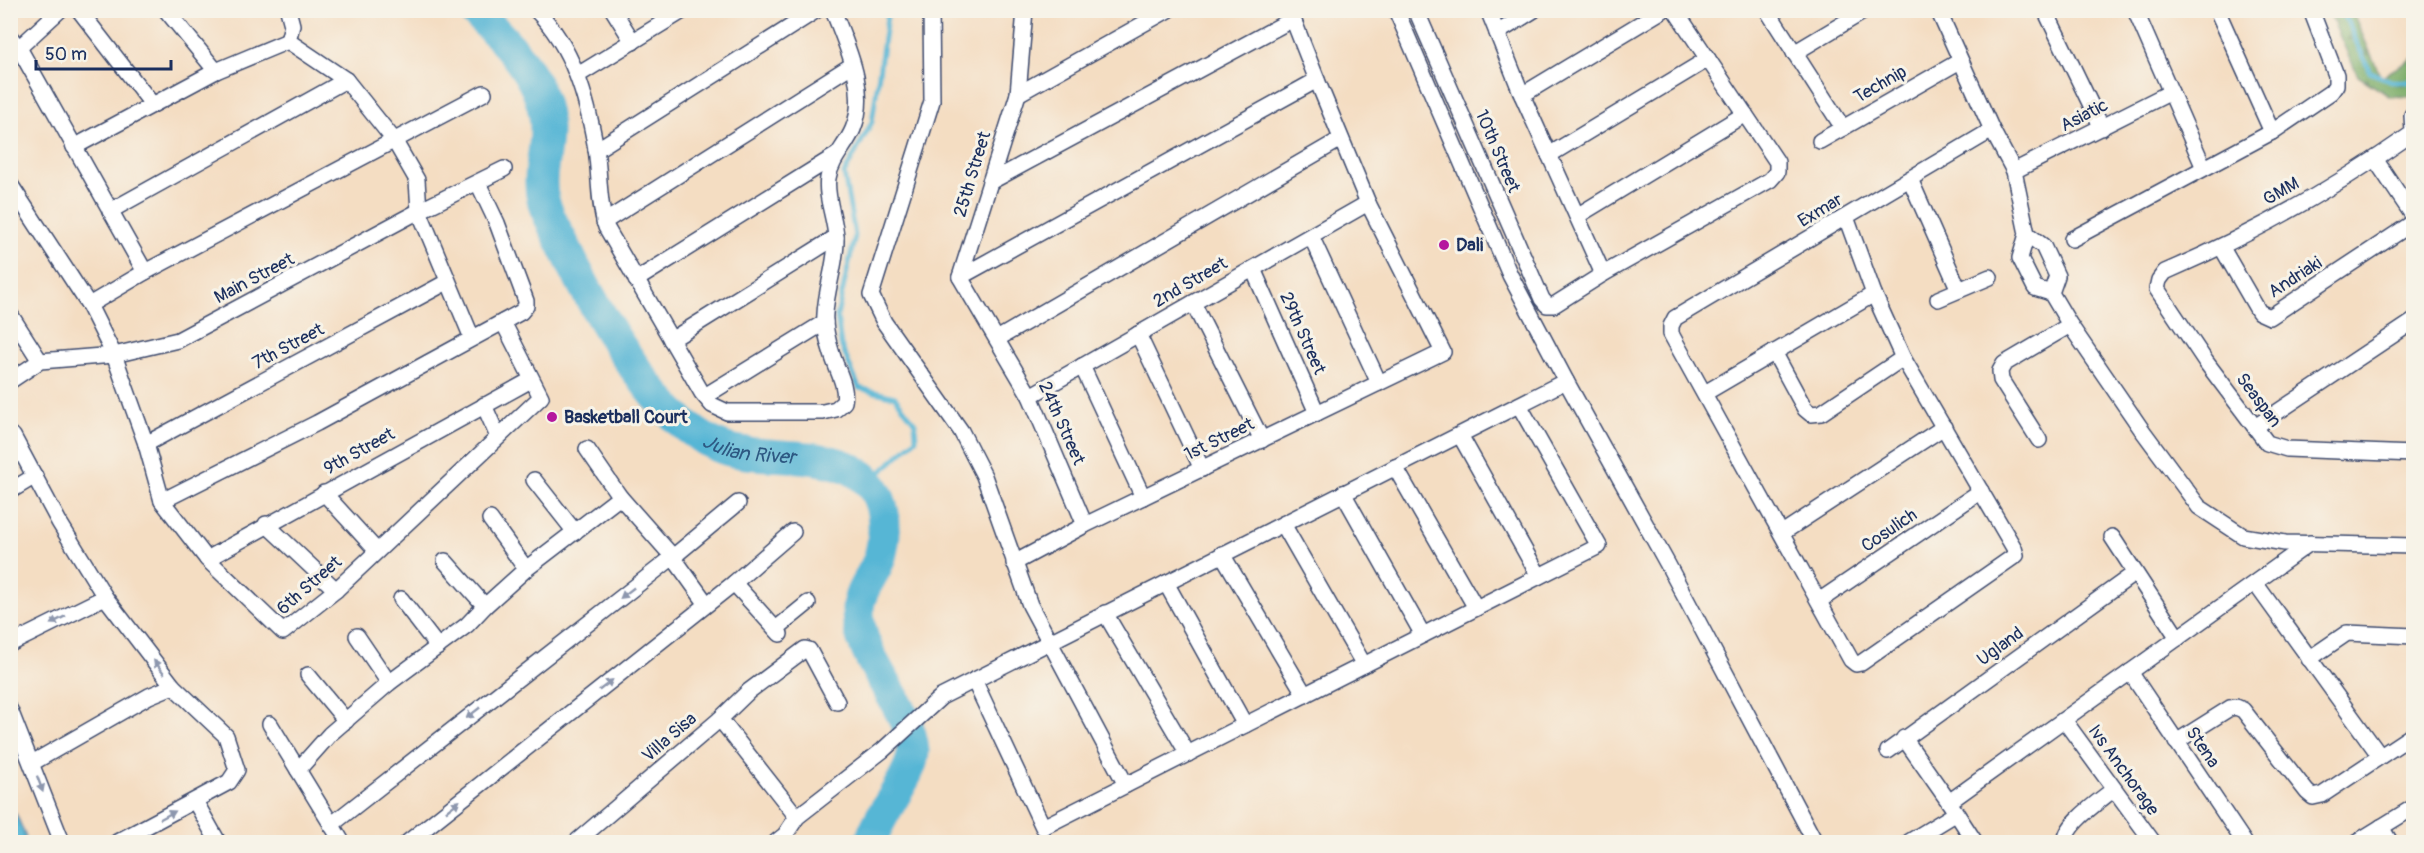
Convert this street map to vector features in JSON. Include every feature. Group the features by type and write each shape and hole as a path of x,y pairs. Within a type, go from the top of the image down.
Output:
{"street":[{"path":"60,10 13,47 74,147 145,272"},
{"path":"79,10 152,104"},
{"path":"166,10 216,71"},
{"path":"288,10 292,25 288,41"},
{"path":"536,10 551,26 578,75 596,150 604,222 705,396 712,405 727,412 823,412 836,409 844,402 846,392 832,355 825,322 836,237 827,181 830,166 852,132 859,112 860,95 833,10"},
{"path":"613,10 633,42"},
{"path":"578,75 684,10"},
{"path":"596,150 817,10"},
{"path":"931,10 932,101 872,296 884,322 961,431 984,476 1030,605 1126,785"},
{"path":"1018,94 1168,10"},
{"path":"1396,10 1510,275 1667,563 1815,843"},
{"name":"10th Street","path":"1416,10 1542,299 1547,304 1554,305 1603,274"},
{"path":"1488,10 1522,95 1603,274 1770,180 1778,172 1777,162 1675,10"},
{"path":"1497,33 1534,10"},
{"path":"1522,95 1663,10"},
{"path":"1767,10 1843,128"},
{"path":"1938,10 1992,130 2014,171 2027,234 2020,258 2035,288 2051,293 2070,325 2142,430 2199,507 2243,536 2285,543 2414,546"},
{"path":"2045,10 2102,128"},
{"path":"2135,10 2204,168"},
{"path":"2217,10 2272,132"},
{"path":"2072,239 2272,132 2331,92 2336,85 2336,75 2311,10"},
{"name":"25th Street","path":"960,277 1018,94 1026,11"},
{"path":"1794,53 1863,11"},
{"path":"990,182 1292,15 1368,203"},
{"path":"74,147 216,71 288,41"},
{"path":"288,41 346,80 394,140 417,180 419,211 472,338"},
{"path":"1549,155 1708,59"},
{"name":"Technip","path":"1820,141 1960,61"},
{"path":"604,222 852,65"},
{"path":"110,211 346,80"},
{"path":"1317,80 960,277 997,339 1341,139"},
{"name":"Asiatic","path":"2014,171 2171,92"},
{"path":"89,305 145,272 484,93"},
{"path":"1577,216 1746,114"},
{"name":"GMM","path":"2157,289 2159,280 2165,272 2222,248 2375,159 2413,133 2412,115"},
{"name":"Exmar","path":"1705,393 1671,334 1671,326 1675,318 1992,130"},
{"path":"636,280 838,154"},
{"path":"2375,159 2414,217"},
{"name":"Main Street","path":"10,381 40,361 114,355 178,340 419,211 504,169"},
{"path":"1910,179 1959,290"},
{"path":"162,501 317,423 521,312 526,306 526,301 497,223 478,183"},
{"name":"6th Street","path":"10,184 89,305 114,355 146,444 162,501 207,559 283,632 336,590 541,397 531,380"},
{"name":"1st Street","path":"1014,563 1085,525 1443,352 1368,203"},
{"name":"2nd Street","path":"1030,396 1368,203"},
{"path":"1846,217 1874,294 1904,358 2016,555 1870,657 1856,664 1851,660 1705,393 1874,294"},
{"name":"Andriaki","path":"2222,248 2259,312 2270,317 2414,222"},
{"path":"2027,234 2043,246 2057,276 2051,293"},
{"path":"1311,236 1379,383"},
{"path":"671,340 836,237"},
{"name":"29th Street","path":"1254,269 1317,413"},
{"path":"1938,299 1990,278"},
{"name":"7th Street","path":"146,444 447,282"},
{"name":"Seaspan","path":"2157,289 2206,362 2267,443 2287,449 2414,454"},
{"path":"1193,303 1263,440"},
{"path":"10,314 40,361"},
{"path":"2254,427 2414,321"},
{"path":"503,322 531,380"},
{"path":"705,396 825,322"},
{"path":"2040,440 2001,380 2000,371 2004,364 2070,325"},
{"path":"1138,334 1202,469"},
{"name":"24th Street","path":"997,339 1030,396 1085,525"},
{"path":"1774,352 1805,409 1811,414 1821,413 1904,358"},
{"path":"1082,366 1143,497"},
{"name":"9th Street","path":"207,559 266,524 531,380"},
{"path":"783,840 797,817 882,750 941,697 1566,381"},
{"path":"484,405 498,437"},
{"path":"974,680 1043,827 1305,695 1599,546 1519,405"},
{"path":"1782,533 1944,427"},
{"path":"1460,435 1539,576"},
{"path":"13,436 59,522 105,597 173,686 226,736 237,770 230,782 117,843"},
{"path":"587,449 620,497 673,557 706,603"},
{"path":"1395,467 1476,608"},
{"path":"10,492 35,476"},
{"path":"534,480 575,531"},
{"name":"Cosulich","path":"1819,601 1981,490"},
{"path":"324,493 377,551"},
{"path":"1342,494 1423,635"},
{"path":"298,770 330,734 389,683 467,625 526,569 620,497"},
{"path":"331,825 673,557 738,503"},
{"path":"490,519 526,569"},
{"path":"266,524 336,590"},
{"path":"1283,524 1364,665"},
{"path":"408,843 706,603 734,583 793,532"},
{"path":"2112,537 2178,638"},
{"path":"1910,843 2064,720 2310,543"},
{"path":"1222,555 1305,695"},
{"path":"445,561 485,606"},
{"name":"Ugland","path":"1888,751 2135,573"},
{"path":"734,583 778,632 808,603"},
{"path":"1166,583 1245,725"},
{"path":"2255,583 2380,756"},
{"path":"10,644 105,597"},
{"path":"401,599 438,647"},
{"path":"1106,613 1188,754"},
{"path":"2309,659 2347,633 2414,636"},
{"path":"357,636 389,683"},
{"path":"720,719 750,691 805,649 809,650 837,702"},
{"name":"Stena","path":"2130,672 2244,843"},
{"path":"308,675 346,721"},
{"path":"32,763 149,696 173,686"},
{"path":"2176,741 2230,708 2236,707 2243,710 2307,792 2313,796 2322,795 2414,734"},
{"path":"10,710 62,843"},
{"name":"Villa Sisa","path":"576,843 720,719 797,817"},
{"name":"Ivs Anchorage","path":"2064,720 2153,843"},
{"path":"270,724 342,843"},
{"path":"1904,738 1975,843"},
{"path":"2066,843 2065,836 2070,827 2114,789"},
{"path":"195,801 219,843"},
{"path":"2357,843 2414,807"},
{"path":"2381,827 2390,843"}],"green space":[{"path":"2328,11 2352,11 2381,77 2413,58 2413,97 2389,96 2358,76"}],"water":[{"path":"11,814 16,814 26,837 21,842 14,842 11,836"}],"waterway":[{"name":"Julian River","path":"473,10 511,49 532,79 545,113 546,140 541,192 547,211 597,310 625,354 655,394 682,422 716,445 742,452 832,462 852,469 868,481 879,499 884,520 883,542 880,557 859,603 860,629 866,647 903,716 913,751 908,771 880,820 871,842"},
{"path":"869,483 916,439 915,423 895,397 859,388 841,345 837,316 855,236 844,174 872,122 888,10"},
{"path":"2342,10 2370,72 2391,81 2414,82"}],"place":[{"name":"Dali","path":"1444,245"},
{"name":"Basketball Court","path":"552,417"}]}
